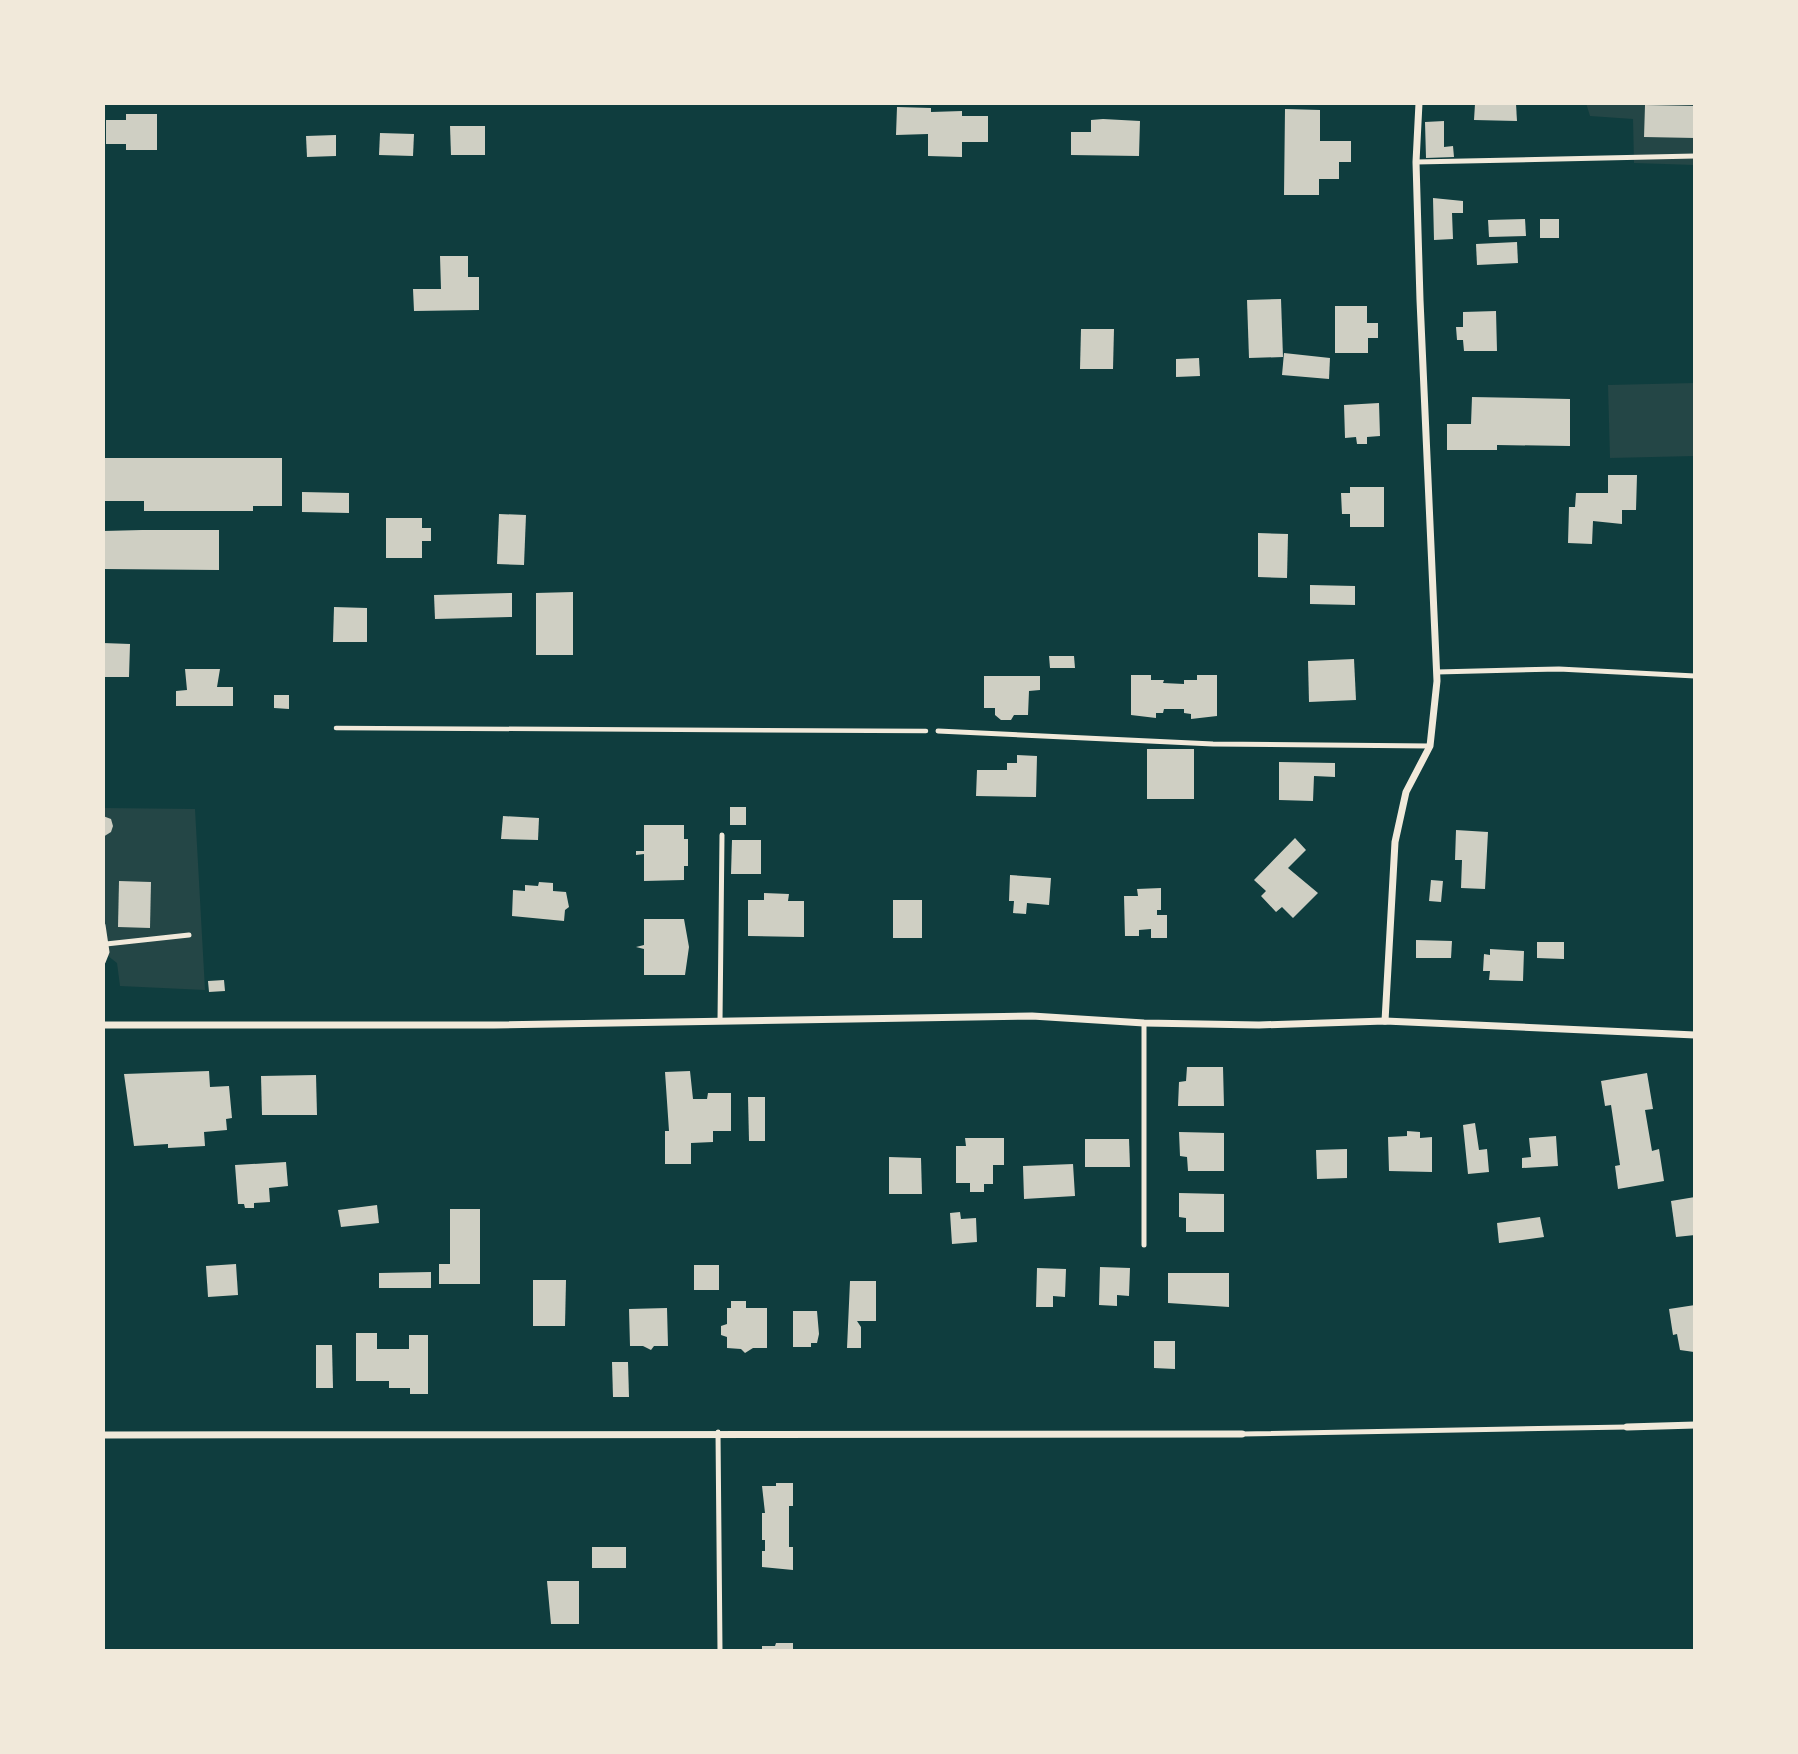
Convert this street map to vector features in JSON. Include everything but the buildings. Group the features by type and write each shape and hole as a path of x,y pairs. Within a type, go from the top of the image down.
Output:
{"street":[{"path":"1385,1020 1395,842 1406,792 1430,746 1437,672 1423,393 1416,162 1419,103"},
{"path":"103,1025 247,1027 1032,1016 1144,1023 1323,1024 1385,1020 1695,1035"},
{"path":"1627,1427 1695,1425"},
{"path":"103,1435 718,1432 1242,1434"}],"lane":[{"path":"1416,162 1695,156"},
{"path":"1437,672 1559,669 1695,676"},
{"path":"938,732 1213,744 1430,746"},
{"path":"720,1021 722,835"},
{"path":"103,925 106,944 103,962"},
{"path":"106,944 189,935"},
{"path":"1144,1023 1144,1244"},
{"path":"1242,1434 1627,1427"},
{"path":"718,1432 720,1651"}],"path":[{"path":"335,727 938,732"}],"shaded area":[{"path":"1586,103 1695,103 1695,165 1634,163 1633,119 1590,116"},
{"path":"1695,383 1695,456 1610,458 1608,385"},
{"path":"103,808 195,809 205,990 120,986 117,963 103,952"}]}
